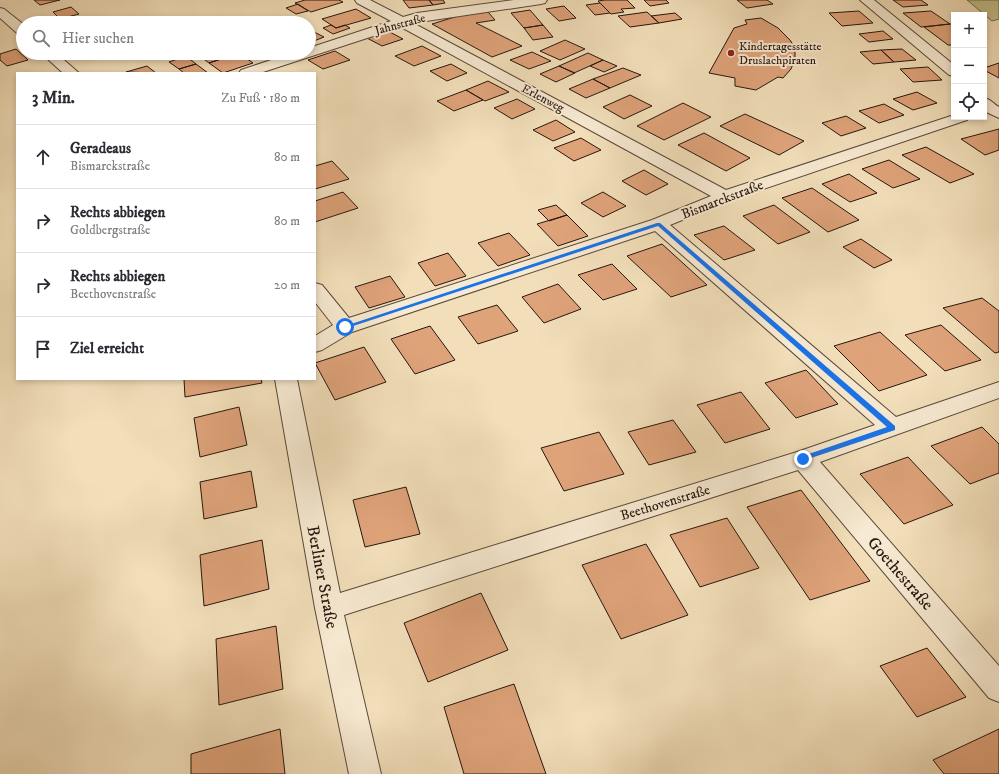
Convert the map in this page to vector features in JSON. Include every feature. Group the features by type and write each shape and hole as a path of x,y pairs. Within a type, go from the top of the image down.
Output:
{"street":[{"name":"Erlenweg","path":"361,0 725,196"},
{"name":"Jahnstraße","path":"316,50 417,17 541,0"},
{"path":"866,0 951,70"},
{"path":"0,12 16,25"},
{"path":"56,60 71,72"},
{"name":"Jahnstraße","path":"249,72 286,60"},
{"name":"Bismarckstraße","path":"316,344 345,327 658,224 725,196 953,120"},
{"path":"658,224 893,428"},
{"path":"316,290 345,327"},
{"name":"Berliner Straße","path":"286,380 329,608 365,774"},
{"name":"Beethovenstraße","path":"329,608 803,459 999,390"},
{"name":"Goethestraße","path":"803,459 999,688"}],"shaded area":[{"path":"967,0 999,0 999,19 992,21 987,17 987,12 981,12"}],"building":[{"path":"34,0 60,0 40,5"},
{"path":"305,0 339,0 343,2 311,12 295,3"},
{"path":"403,0 429,0 433,5 409,8"},
{"path":"429,0 443,0 445,3 433,5"},
{"path":"627,0 635,8 621,9 624,12 611,14 598,1"},
{"path":"644,0 666,0 669,3 650,6"},
{"path":"737,0 767,0 773,4 747,8"},
{"path":"893,0 921,0 928,5 903,7"},
{"path":"600,3 610,13 595,15 586,5"},
{"path":"298,4 308,11 296,14 286,8"},
{"path":"564,6 576,18 559,21 546,9"},
{"path":"71,7 79,14 71,16 57,16 53,12"},
{"path":"356,9 371,18 336,28 322,19"},
{"path":"530,10 543,25 524,28 511,13"},
{"path":"859,11 873,23 842,26 829,13"},
{"path":"931,11 950,24 921,27 903,13"},
{"path":"488,12 495,20 476,23 522,46 492,57 432,24 458,16"},
{"path":"647,12 659,23 630,27 618,16"},
{"path":"675,13 682,19 659,23 651,16"},
{"path":"761,18 778,28 790,40 795,48 795,59 791,69 783,78 778,77 756,90 735,86 735,78 709,73 734,28 747,24 745,20"},
{"path":"951,24 951,45 948,45 924,27"},
{"path":"331,25 336,28 345,25 350,28 333,34 323,28"},
{"path":"543,25 553,37 533,40 524,28"},
{"path":"386,30 403,39 382,46 365,37"},
{"path":"883,31 893,39 869,42 859,34"},
{"path":"316,33 324,37 316,40"},
{"path":"565,40 585,49 560,60 540,51"},
{"path":"422,46 441,56 414,66 395,56"},
{"path":"16,49 16,60 28,60 7,66 0,60 0,54"},
{"path":"902,49 916,60 894,62 881,50"},
{"path":"881,50 894,62 873,64 860,52"},
{"path":"335,51 350,60 323,69 308,60 316,60 316,57"},
{"path":"532,52 551,61 529,69 510,60"},
{"path":"588,53 603,60 574,73 559,66"},
{"path":"175,60 191,60 196,64 179,69 169,62"},
{"path":"205,60 218,60 209,63"},
{"path":"218,60 249,60 253,63 226,72 222,72 209,63"},
{"path":"603,60 617,66 604,72 590,66"},
{"path":"999,63 999,78 987,72 987,67"},
{"path":"196,64 207,72 183,72 179,69"},
{"path":"451,64 467,73 447,81 430,71"},
{"path":"147,66 155,72 126,72"},
{"path":"559,66 575,73 556,82 540,74"},
{"path":"928,67 942,80 913,82 900,69"},
{"path":"623,68 641,75 610,88 593,79"},
{"path":"593,79 610,88 586,98 569,89"},
{"path":"488,81 509,92 485,101 466,90"},
{"path":"466,90 483,100 454,111 437,101"},
{"path":"917,92 937,103 913,110 893,99"},
{"path":"630,95 652,106 624,119 603,107"},
{"path":"517,99 535,109 512,119 494,108"},
{"path":"683,103 711,117 664,140 637,126"},
{"path":"884,104 904,115 879,123 859,111"},
{"path":"745,114 804,141 779,155 720,126"},
{"path":"846,116 866,128 841,136 822,123"},
{"path":"556,120 575,132 553,141 533,130"},
{"path":"999,129 999,150 985,155 961,139"},
{"path":"704,133 750,158 726,171 678,145"},
{"path":"581,138 601,150 574,161 554,148"},
{"path":"926,147 974,174 950,183 902,155"},
{"path":"889,160 920,179 893,188 862,169"},
{"path":"332,161 349,179 316,189 316,166"},
{"path":"644,170 668,184 646,195 622,181"},
{"path":"849,174 877,193 850,202 822,184"},
{"path":"812,188 859,220 828,232 782,198"},
{"path":"343,192 358,208 316,222 316,201"},
{"path":"603,192 626,206 603,217 581,203"},
{"path":"556,205 567,215 549,221 538,210"},
{"path":"774,205 810,232 778,244 743,216"},
{"path":"567,215 588,236 558,246 537,224"},
{"path":"724,226 755,250 724,260 694,235"},
{"path":"509,233 530,255 498,266 478,243"},
{"path":"861,239 892,260 874,268 843,247"},
{"path":"662,244 707,285 671,297 627,256"},
{"path":"448,253 466,276 435,286 418,263"},
{"path":"612,264 637,289 603,300 578,275"},
{"path":"390,276 405,297 369,308 355,287"},
{"path":"558,284 581,309 544,323 522,297"},
{"path":"982,298 999,311 999,352 995,353 943,308"},
{"path":"497,305 518,331 478,344 458,317"},
{"path":"941,325 981,360 945,371 905,335"},
{"path":"430,326 455,360 415,374 391,339"},
{"path":"880,332 927,375 879,391 834,346"},
{"path":"364,347 386,382 335,400 316,363"},
{"path":"806,370 838,404 796,418 765,383"},
{"path":"184,380 261,380 262,383 185,397"},
{"path":"741,392 770,429 725,443 697,405"},
{"path":"239,407 247,445 200,457 194,418"},
{"path":"673,420 696,452 649,465 628,432"},
{"path":"982,427 999,444 999,473 970,484 931,446"},
{"path":"599,432 624,474 564,491 541,448"},
{"path":"908,457 953,505 904,524 860,474"},
{"path":"251,471 257,507 204,519 200,482"},
{"path":"406,487 420,534 365,547 353,500"},
{"path":"801,490 870,581 810,600 747,507"},
{"path":"727,518 759,568 700,587 670,535"},
{"path":"262,540 269,589 204,606 200,555"},
{"path":"646,544 688,615 621,639 582,565"},
{"path":"481,593 508,650 428,682 404,623"},
{"path":"276,626 283,689 219,705 216,639"},
{"path":"927,648 966,697 917,717 880,666"},
{"path":"514,684 546,774 464,774 444,707"},
{"path":"280,729 285,774 191,774 191,754"},
{"path":"999,729 999,774 944,774 933,760"}],"place":[{"name":"Kindertagesstätte Druslachpiraten","path":"731,53"}],"route":[{"path":"345,327 658,224 893,428 803,459"}]}
